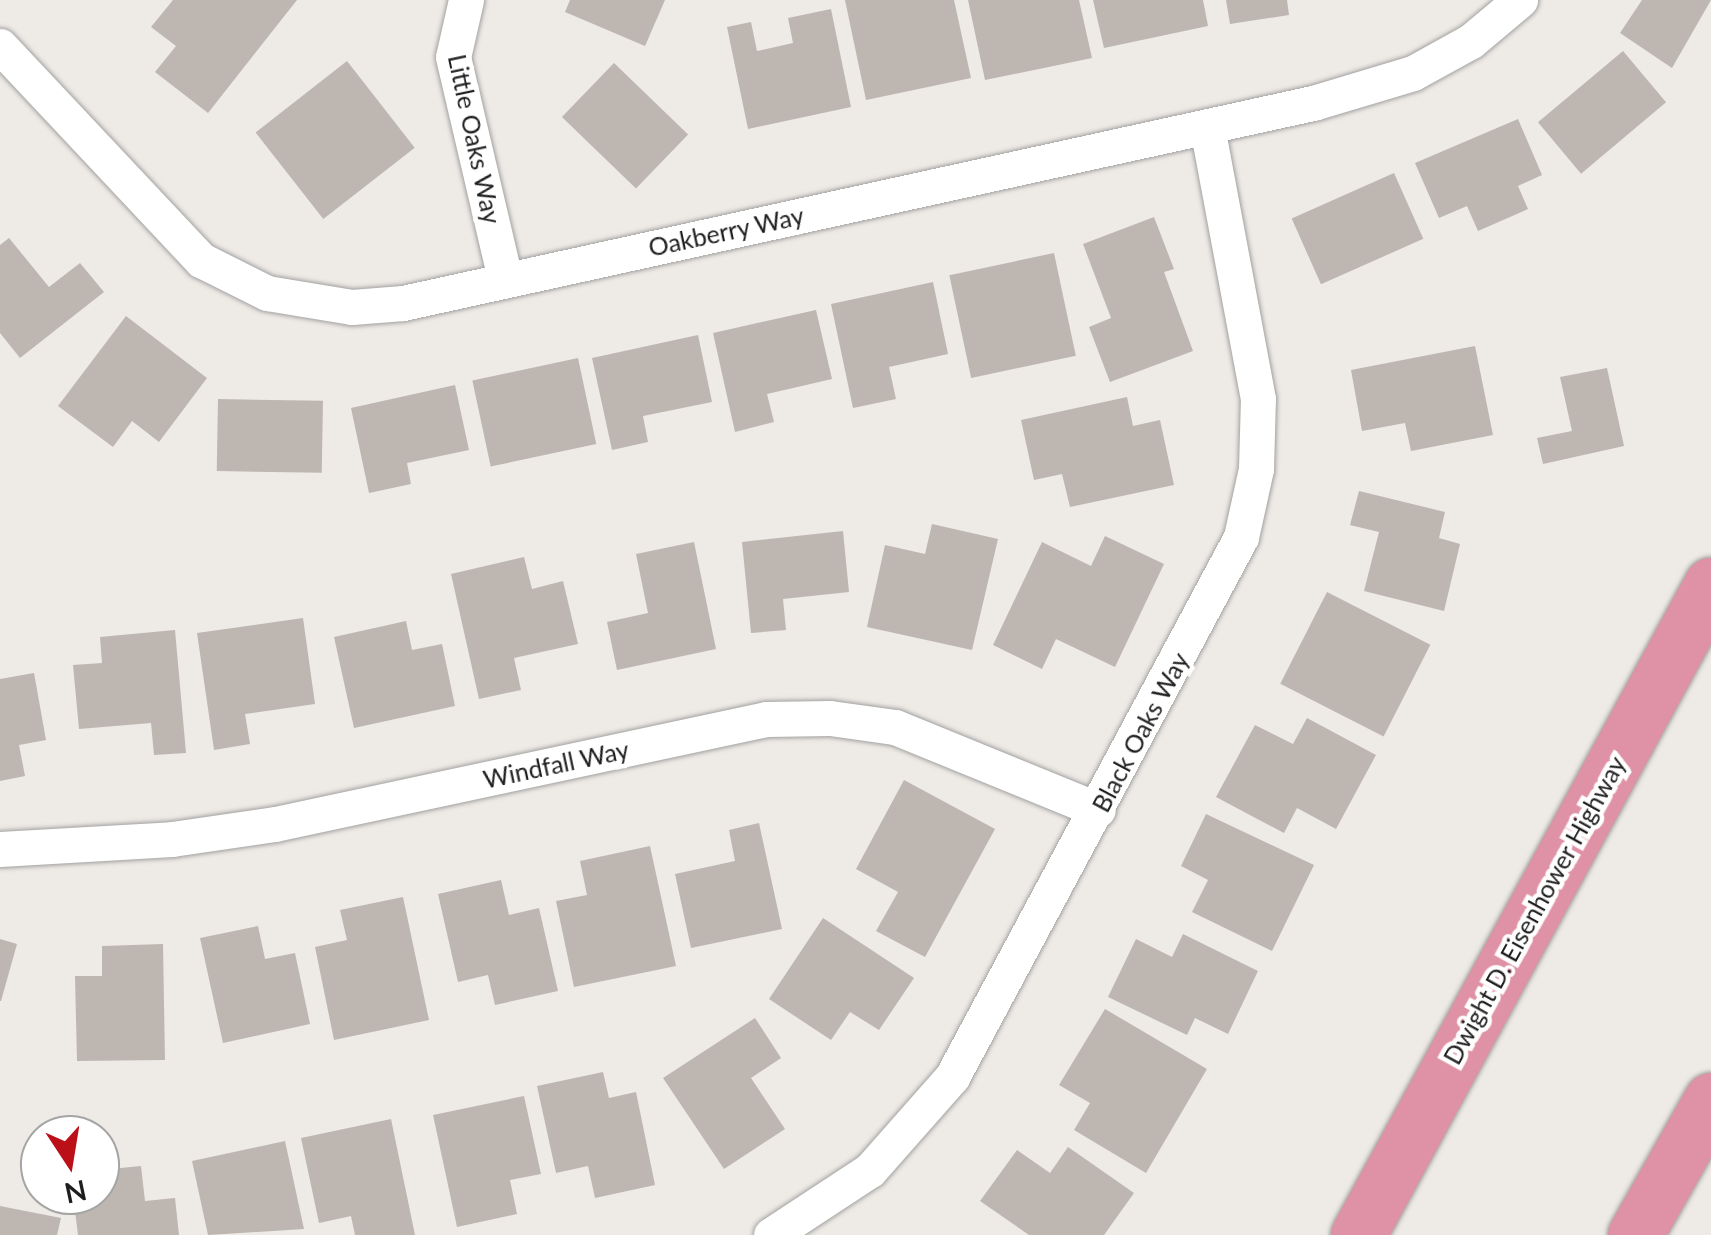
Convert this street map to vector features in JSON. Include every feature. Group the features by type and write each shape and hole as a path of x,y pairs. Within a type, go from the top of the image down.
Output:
{"highway":[{"name":"Dwight D. Eisenhower Highway","path":"1358,1235 1711,585"},
{"path":"1635,1235 1711,1100"}],"street":[{"name":"Little Oaks Way","path":"466,0 454,57 505,279"},
{"name":"Oakberry Way","path":"0,46 173,235 233,279 267,293 352,307 403,303 1207,128 1413,73 1470,41 1520,0"},
{"name":"Black Oaks Way","path":"771,1235 870,1170 952,1076 1228,570 1256,468 1258,399 1207,128"},
{"name":"Windfall Way","path":"0,848 172,840 275,824 766,719 830,718 894,727 1098,810"}],"building":[{"path":"173,0 297,0 208,113 155,72 176,46 151,27"},
{"path":"570,0 665,0 645,46 565,12"},
{"path":"845,0 954,0 971,78 866,100"},
{"path":"968,0 1079,0 1092,58 985,80"},
{"path":"1093,0 1203,0 1208,26 1104,48"},
{"path":"1226,0 1287,0 1289,15 1230,24"},
{"path":"1642,0 1711,0 1672,68 1620,33"},
{"path":"831,9 851,107 748,129 727,27 751,22 757,51 793,43 788,18"},
{"path":"1623,51 1666,102 1581,174 1538,122"},
{"path":"347,61 415,148 323,219 256,132"},
{"path":"614,63 688,135 636,189 562,117"},
{"path":"1518,119 1542,175 1518,186 1528,209 1478,231 1467,206 1439,218 1415,163"},
{"path":"1394,173 1423,239 1321,284 1292,219"},
{"path":"1154,217 1174,269 1164,272 1193,351 1110,382 1089,327 1111,318 1083,244"},
{"path":"9,238 49,287 80,263 104,292 20,358 0,333 0,245"},
{"path":"1054,253 1076,356 971,378 949,275"},
{"path":"933,282 948,354 889,367 896,399 853,408 831,304"},
{"path":"816,310 832,379 767,394 774,422 735,432 713,333"},
{"path":"126,316 207,378 159,442 132,421 113,447 58,406"},
{"path":"698,335 712,402 643,416 648,442 612,450 592,358"},
{"path":"1475,346 1493,435 1411,451 1405,423 1362,431 1351,370"},
{"path":"578,358 596,444 491,467 472,380"},
{"path":"1607,368 1624,446 1543,464 1537,438 1572,431 1560,377"},
{"path":"455,385 469,450 407,463 411,484 369,493 351,408"},
{"path":"1127,397 1133,426 1160,420 1174,485 1070,507 1062,474 1034,480 1021,420"},
{"path":"218,399 323,401 322,473 217,471"},
{"path":"1359,491 1445,512 1439,538 1460,544 1444,611 1364,591 1379,532 1350,525"},
{"path":"932,524 998,539 972,650 867,627 885,545 925,554"},
{"path":"843,531 849,592 783,599 786,630 751,633 742,542"},
{"path":"1105,536 1164,564 1115,667 1056,639 1042,669 993,645 1042,542 1091,566"},
{"path":"694,542 716,649 617,670 607,622 648,613 636,554"},
{"path":"524,557 532,589 563,581 578,644 514,658 521,690 479,699 451,574"},
{"path":"1327,592 1430,645 1384,736 1280,684"},
{"path":"303,618 315,704 245,714 250,744 214,750 197,633"},
{"path":"406,621 412,650 442,644 455,706 354,728 334,637"},
{"path":"175,630 186,753 154,755 151,723 79,729 73,665 102,663 100,637"},
{"path":"34,673 46,740 19,745 25,776 0,781 0,679"},
{"path":"1307,718 1376,755 1336,829 1297,808 1284,833 1216,797 1255,725 1293,744"},
{"path":"904,780 995,829 925,957 876,931 898,892 856,869"},
{"path":"1206,814 1314,865 1272,951 1192,912 1208,880 1181,866"},
{"path":"759,823 782,929 691,948 675,874 735,861 729,830"},
{"path":"650,846 676,966 574,987 556,901 587,895 580,861"},
{"path":"501,880 509,915 539,908 558,991 495,1005 488,975 458,982 438,894"},
{"path":"403,897 429,1020 334,1040 315,947 347,940 340,910"},
{"path":"823,918 914,978 879,1030 850,1012 831,1040 769,999"},
{"path":"258,926 265,959 295,953 310,1024 223,1043 200,938"},
{"path":"1183,934 1258,971 1228,1034 1195,1018 1187,1035 1108,997 1136,939 1172,957"},
{"path":"0,939 17,944 1,1001 0,1001"},
{"path":"163,944 165,1060 77,1061 75,976 102,976 102,946"},
{"path":"1105,1009 1207,1069 1146,1173 1074,1130 1090,1103 1059,1085"},
{"path":"755,1018 781,1058 751,1078 785,1129 724,1169 663,1078"},
{"path":"603,1072 609,1098 636,1092 655,1185 595,1198 588,1166 556,1173 537,1086"},
{"path":"524,1096 541,1174 510,1180 517,1214 457,1227 433,1115"},
{"path":"391,1119 415,1235 355,1235 351,1216 319,1223 301,1138"},
{"path":"285,1141 304,1229 208,1235 192,1161"},
{"path":"1068,1147 1134,1193 1104,1235 1029,1235 980,1201 1017,1150 1050,1173"},
{"path":"141,1166 145,1201 175,1198 179,1235 78,1235 76,1215 120,1215 120,1168"},
{"path":"0,1206 20,1210 20,1215 61,1218 57,1235 0,1235"}]}
